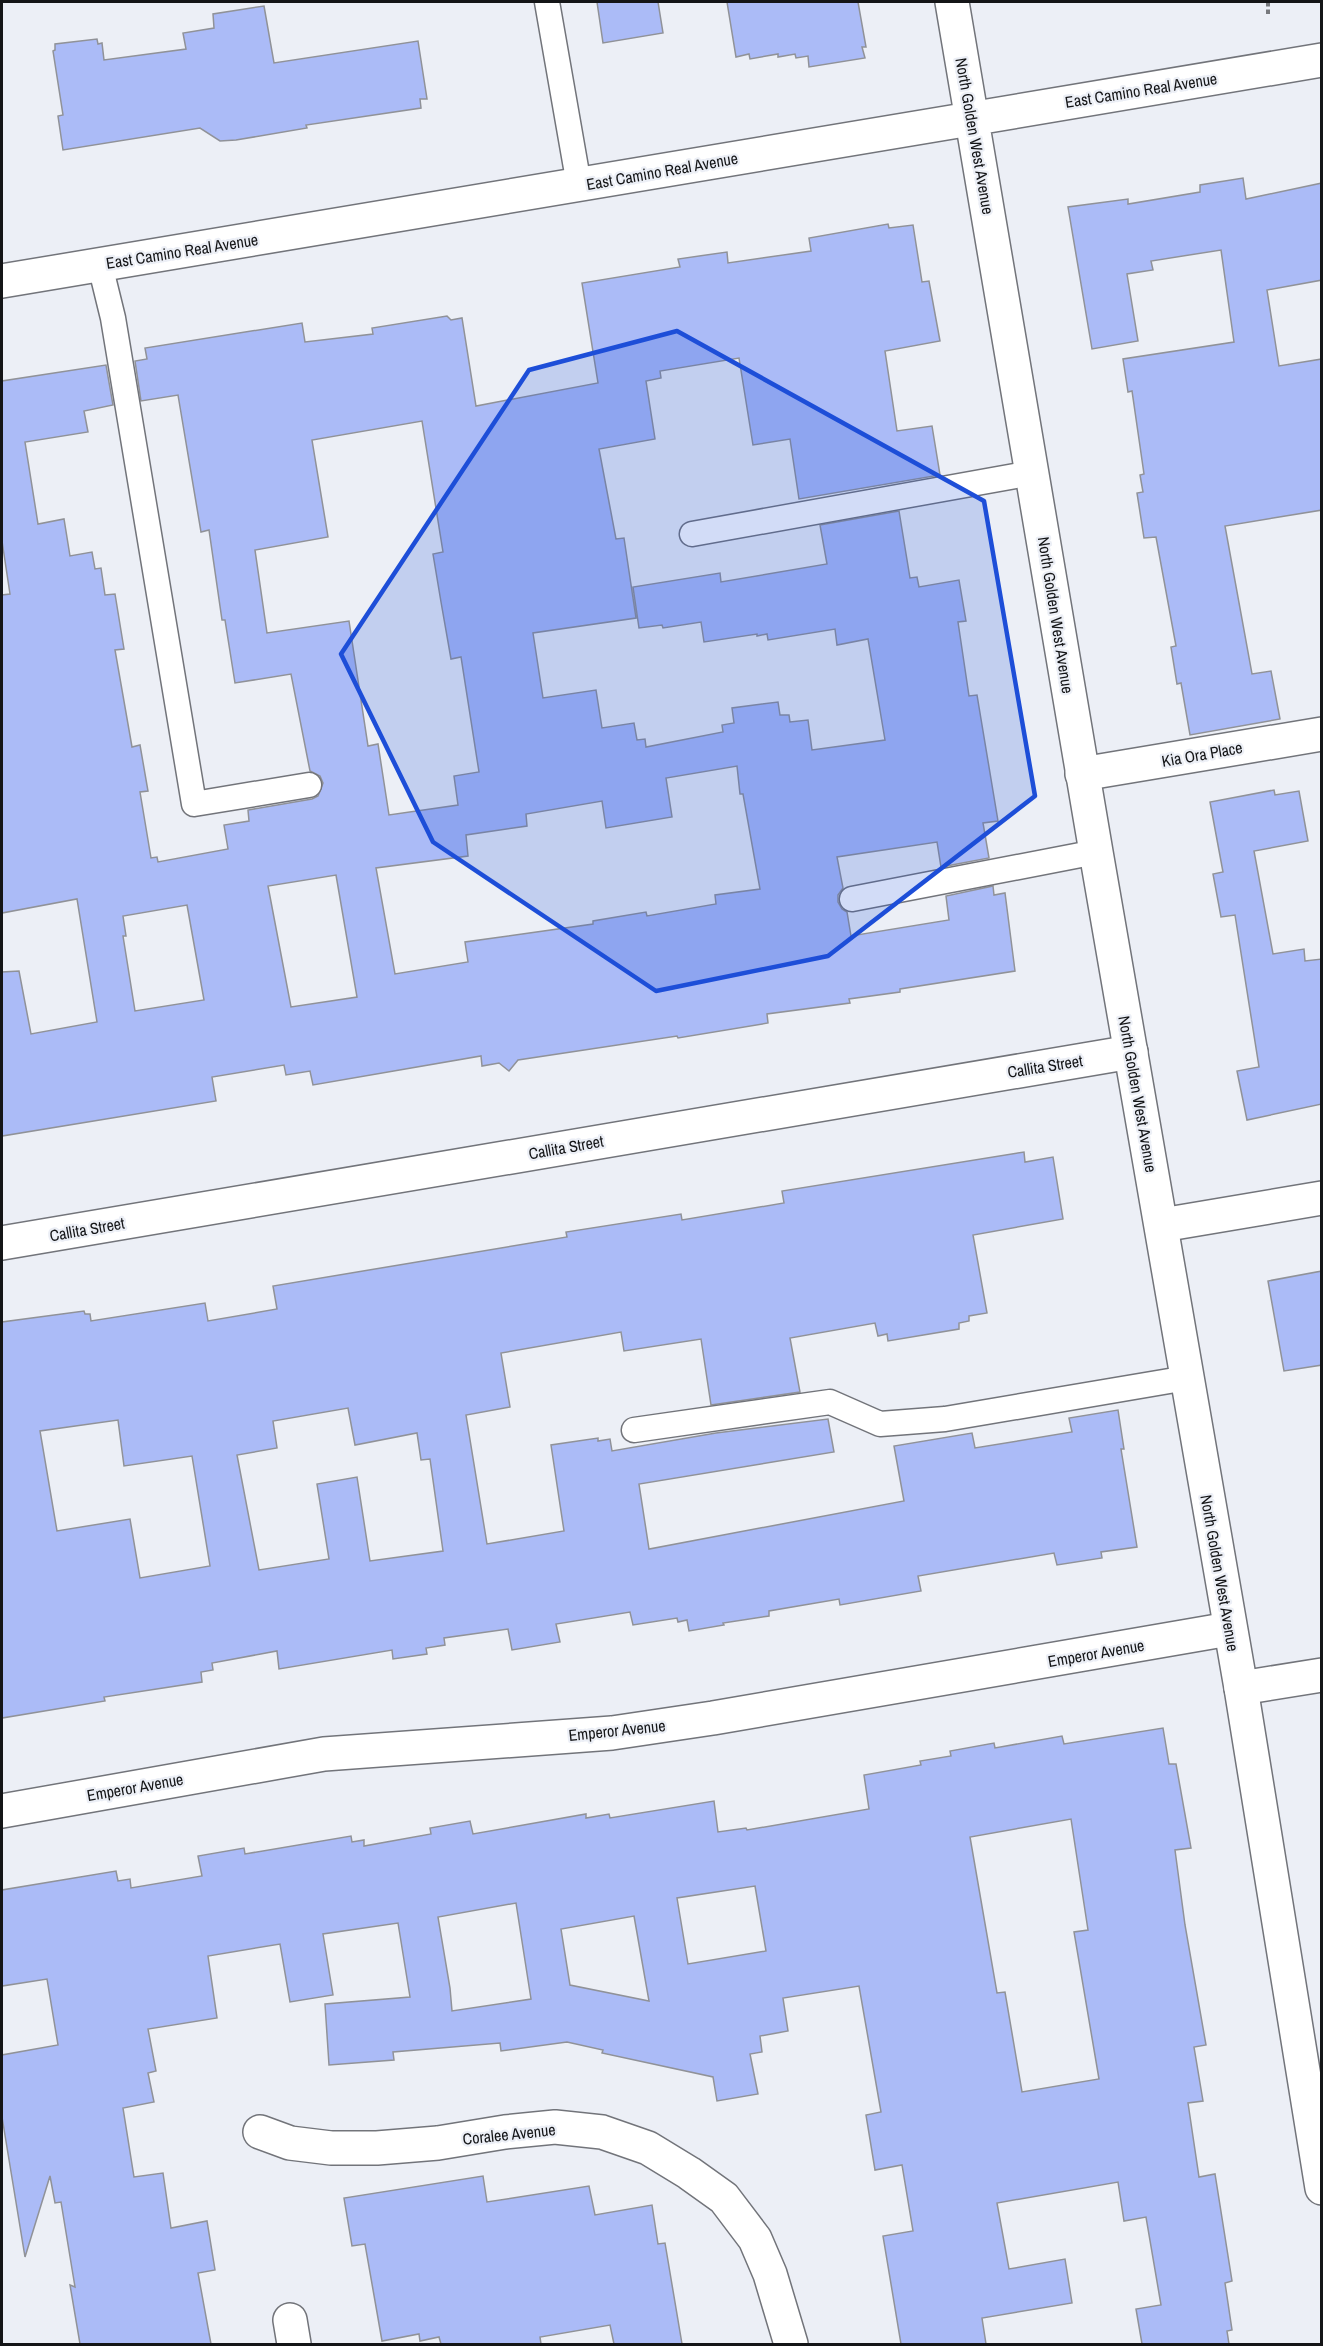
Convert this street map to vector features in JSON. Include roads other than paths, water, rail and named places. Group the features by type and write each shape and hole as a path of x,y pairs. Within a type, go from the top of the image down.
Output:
{"street":[{"name":"North Golden West Avenue","path":"952,2 1082,774 1241,1688 1322,2188"},
{"name":"East Camino Real Avenue","path":"2,281 1322,60"},
{"name":"Kia Ora Place","path":"1082,774 1322,734"},
{"name":"Callita Street","path":"2,1243 1131,1052"},
{"path":"1162,1225 1322,1198"},
{"name":"Emperor Avenue","path":"2,1811 324,1754 612,1733 713,1718 1229,1629"},
{"path":"1241,1688 1322,1676"},
{"name":"Coralee Avenue","path":"260,2132 290,2143 331,2148 377,2148 438,2143 505,2132 555,2127 602,2132 648,2148 724,2199 755,2239 770,2274 791,2344"}],"lane":[{"path":"548,2 579,185"},
{"path":"99,265 113,318 194,804 309,785"},
{"path":"692,534 1032,473"},
{"path":"852,899 1096,852"},
{"path":"634,1430 830,1401 880,1424 945,1419 1187,1378"}]}
